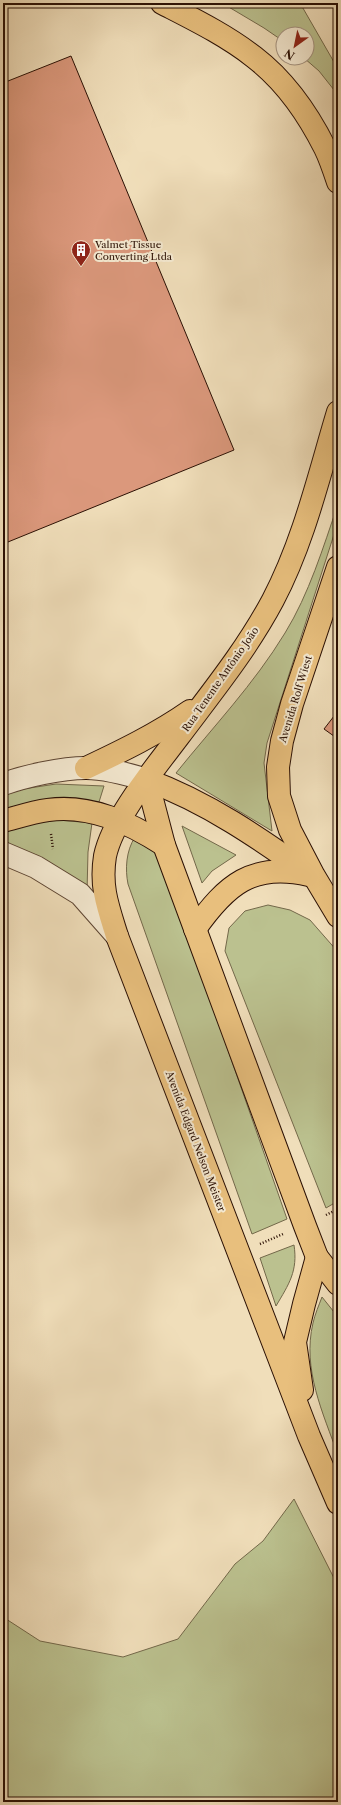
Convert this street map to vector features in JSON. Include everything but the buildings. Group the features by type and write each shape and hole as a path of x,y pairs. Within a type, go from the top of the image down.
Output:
{"main road":[{"path":"162,3 230,41 254,57 279,81 304,112 325,148 338,182"},
{"name":"Rua Tenente Antônio João","path":"147,780 251,638 273,598 308,512 338,412"},
{"name":"Avenida Rolf Wiest","path":"338,567 292,704 282,741 278,767 278,796 290,830 314,876 338,916"},
{"path":"86,768 134,746 165,728 209,697"},
{"path":"147,780 176,790 215,811 256,836 314,876"},
{"path":"147,780 164,845 317,1257 338,1284"},
{"name":"Avenida Edgard Nelson Meister","path":"147,780 110,837 104,872 104,893 117,936 309,1436 338,1503"},
{"path":"3,821 48,810 66,809 92,812 140,830 164,845"},
{"path":"195,929 225,891 245,878 267,872 291,871 314,876"},
{"path":"317,1257 338,1275"},
{"path":"309,1436 295,1342 317,1257"}],"street":[{"path":"3,784 44,774 86,768 126,774 147,780"},
{"path":"3,853 36,866 80,894 117,936"}],"green space":[{"path":"222,3 300,3 313,26 275,26 275,36"},
{"path":"315,29 338,69 338,95 313,66 315,66"},
{"path":"338,504 338,522 267,743 264,763 272,831 176,773 247,688 285,633 294,618 308,587"},
{"path":"56,784 104,786 99,802 58,799 37,801 3,809 3,795 23,789"},
{"path":"58,820 92,823 88,852 87,892 3,843 3,830 29,823"},
{"path":"182,826 236,855 212,871 202,883"},
{"path":"135,837 155,848 164,867 287,1219 252,1234 128,884 127,860"},
{"path":"268,905 290,910 310,920 338,952 338,1201 326,1208 225,951 229,928 245,911"},
{"path":"294,1245 295,1262 291,1277 276,1306 260,1258"},
{"path":"322,1297 338,1317 338,1455 316,1390 310,1357 310,1340 313,1323"},
{"path":"294,1499 338,1586 338,1802 3,1802 3,1617 40,1641 123,1657 178,1639 235,1564 263,1541"}],"place":[{"name":"Valmet Tissue Converting Ltda","path":"81,267"}]}
